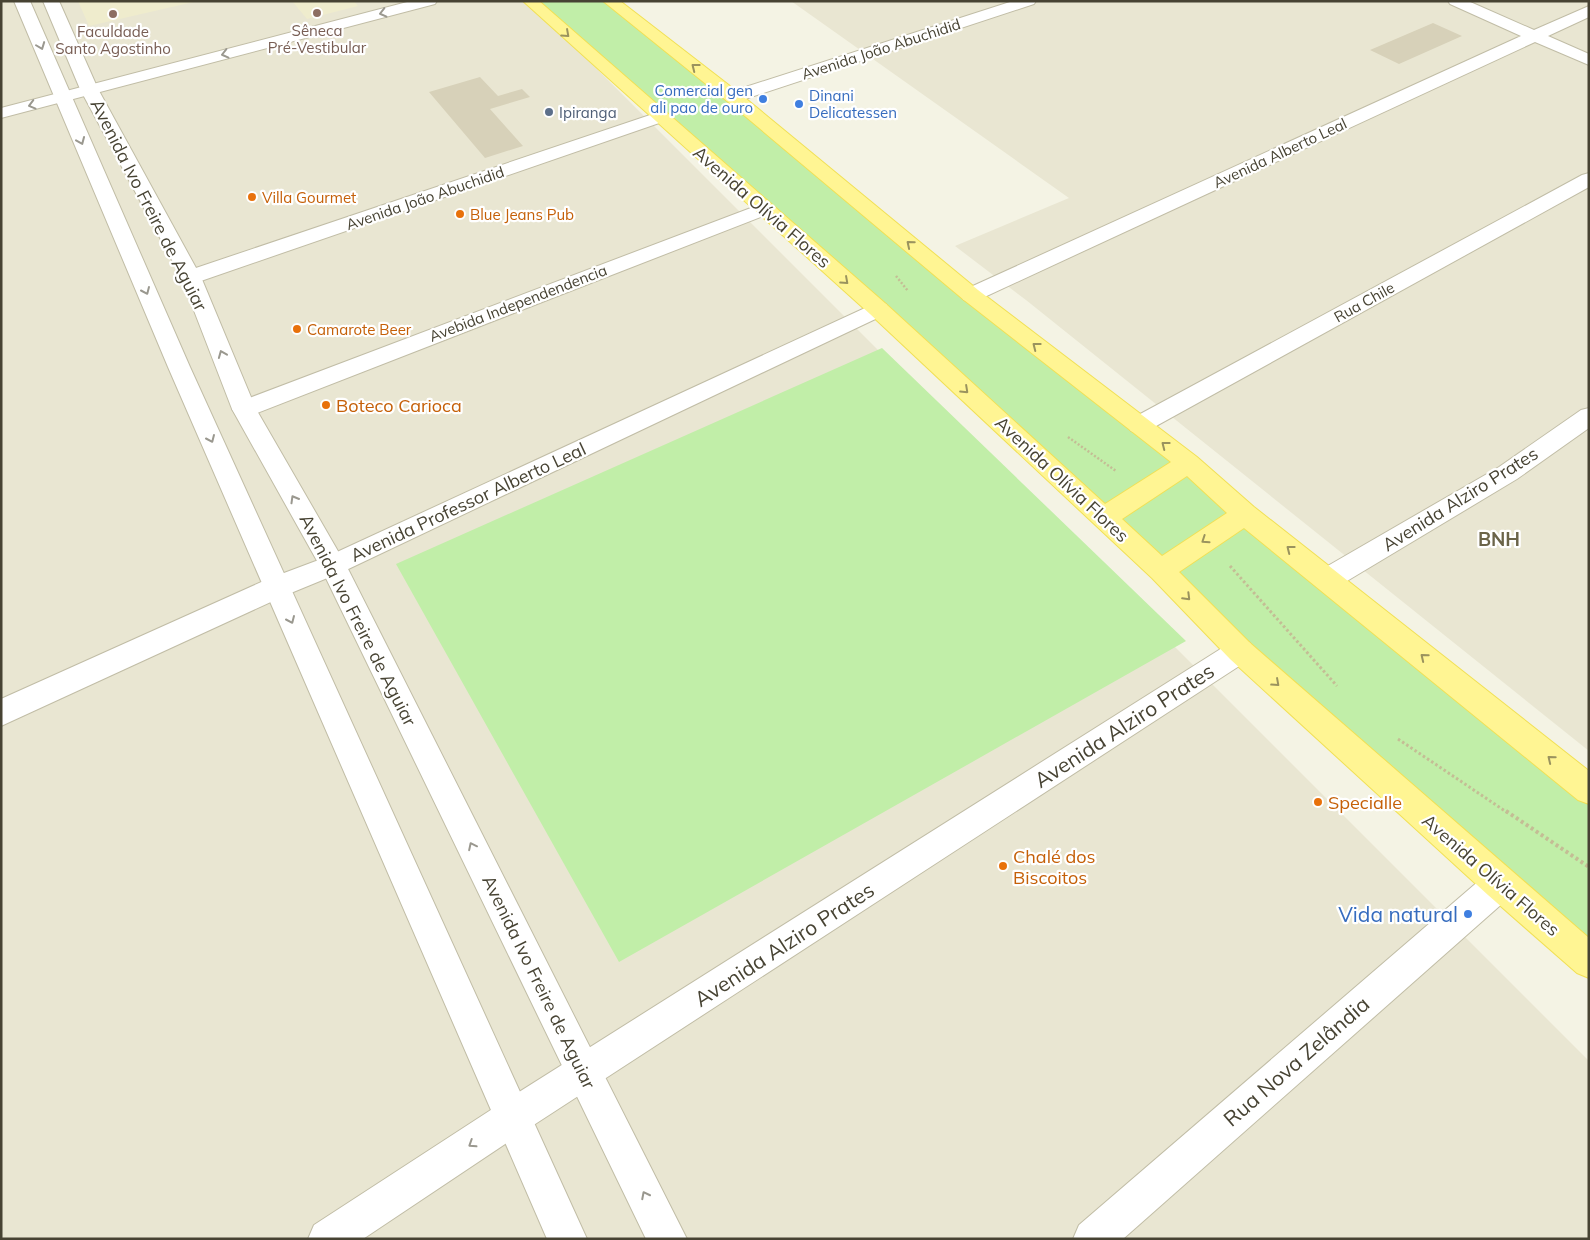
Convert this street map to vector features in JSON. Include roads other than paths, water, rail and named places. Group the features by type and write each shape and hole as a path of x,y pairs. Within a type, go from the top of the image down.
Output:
{"main road":[{"name":"Avenida Olívia Flores","path":"530,1 878,309 1161,571 1240,651 1500,884 1589,961"},
{"path":"610,1 733,97 971,295 1188,463 1245,514 1589,790"},
{"path":"1104,518 1188,463"},
{"path":"1161,571 1245,514"}],"street":[{"name":"Avenida Ivo Freire de Aguiar","path":"22,1 62,97 277,587 567,1239"},
{"name":"Avenida Ivo Freire de Aguiar","path":"50,1 89,89 191,277 244,408 333,565 667,1239"},
{"path":"1,113 430,1"},
{"name":"Avenida João Abuchidid","path":"733,97 1029,1"},
{"path":"1455,1 1589,60"},
{"name":"Avenida Alberto Leal","path":"971,295 1589,11"},
{"name":"Avenida João Abuchidid","path":"191,277 659,117"},
{"name":"Rua Chile","path":"1139,425 1589,179"},
{"name":"Avebida Independendencia","path":"244,408 764,209"},
{"name":"Avenida Professor Alberto Leal","path":"1,713 277,587 333,565 878,309"},
{"name":"Avenida Alziro Prates","path":"1328,579 1508,473 1589,416"},
{"name":"Avenida Alziro Prates","path":"328,1239 513,1117 1240,651"},
{"name":"Rua Nova Zelândia","path":"1093,1239 1500,884"}],"place":[{"name":"Sêneca Pré-Vestibular","path":"317,13"},
{"name":"Faculdade Santo Agostinho","path":"113,14"},
{"name":"Comercial gen ali pao de ouro","path":"763,99"},
{"name":"Dinani Delicatessen","path":"799,104"},
{"name":"Ipiranga","path":"549,112"},
{"name":"Villa Gourmet","path":"252,197"},
{"name":"Blue Jeans Pub","path":"460,214"},
{"name":"Camarote Beer","path":"297,329"},
{"name":"Boteco Carioca","path":"326,405"},
{"name":"Specialle","path":"1318,802"},
{"name":"Chalé dos Biscoitos","path":"1003,866"},
{"name":"Vida natural","path":"1468,914"}],"district":[{"name":"BNH","path":"1499,539"}]}
